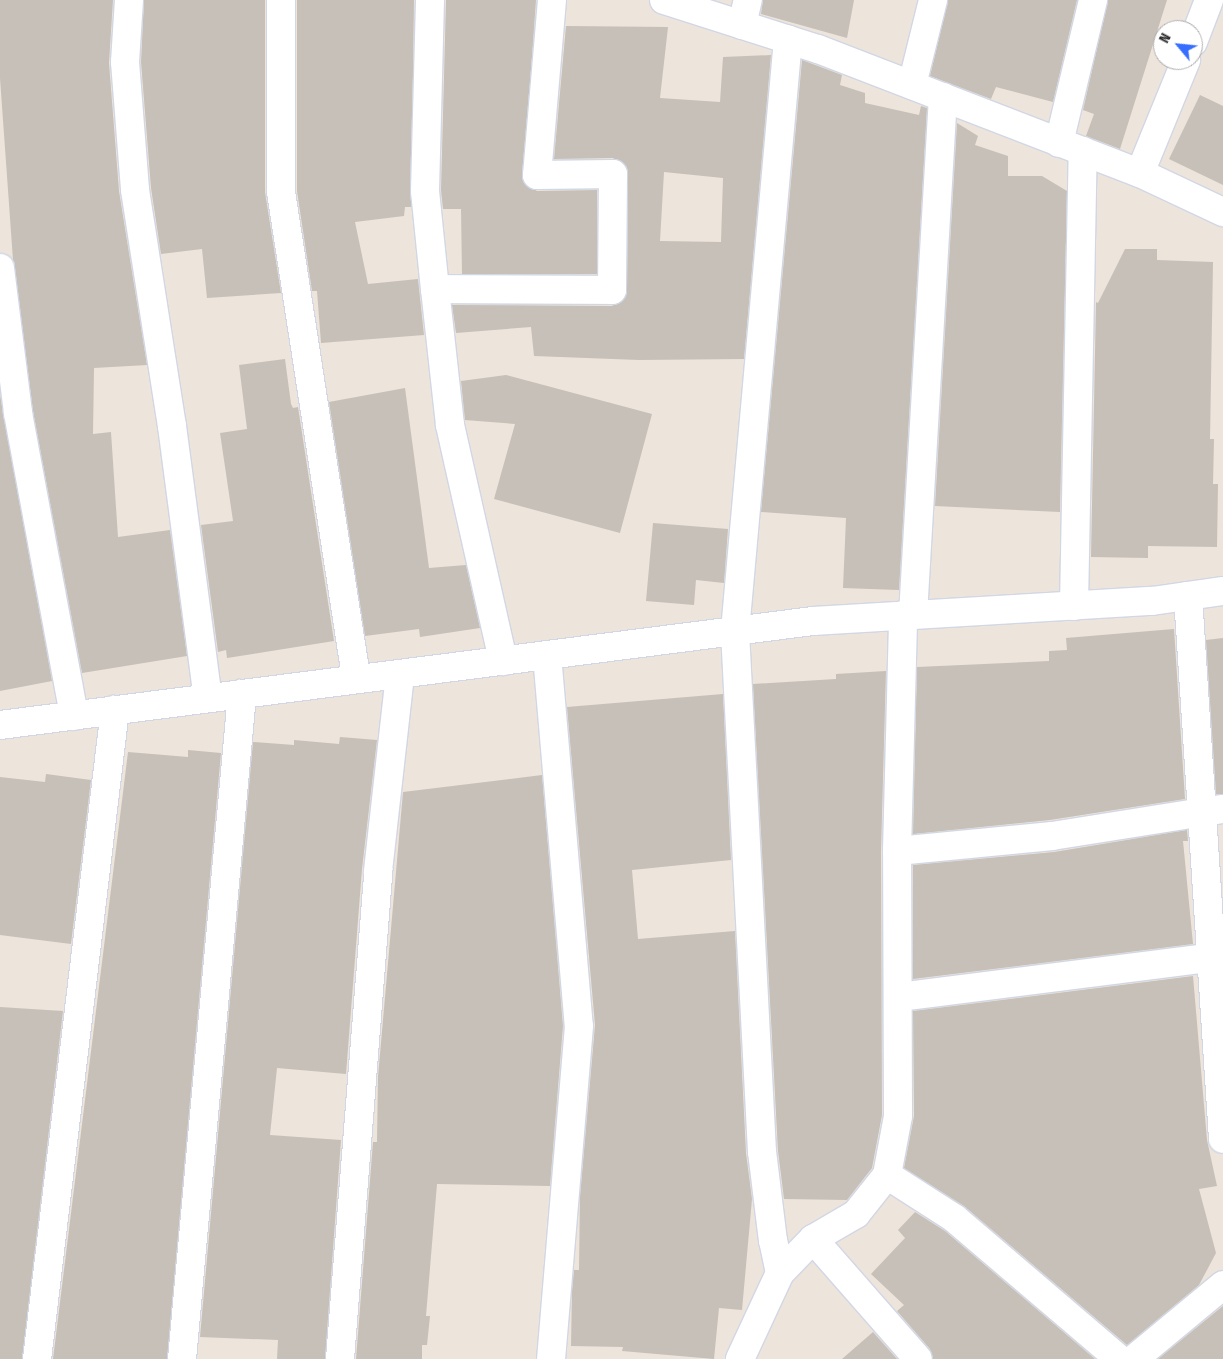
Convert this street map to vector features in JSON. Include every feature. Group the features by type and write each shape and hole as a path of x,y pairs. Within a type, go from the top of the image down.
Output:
{"street":[{"path":"129,0 125,62 135,190 172,426 208,698"},
{"path":"281,0 281,192 356,679"},
{"path":"430,0 426,191 450,425 503,661"},
{"path":"435,289 612,290 613,174 537,175 552,0"},
{"path":"664,0 745,12 788,40 912,85 1140,173 1223,212"},
{"path":"912,85 933,0"},
{"path":"1074,606 1071,147 1093,0"},
{"path":"1201,20 1209,0"},
{"path":"780,1273 773,1241 762,1152 736,631 788,40"},
{"path":"1140,173 1182,70"},
{"path":"740,1359 780,1273 812,1240 856,1214 887,1175 898,1116 897,851 908,615 943,97"},
{"path":"0,268 18,413 74,716"},
{"path":"0,725 814,621 1074,606 1223,591"},
{"path":"1188,596 1212,810 1223,1139"},
{"path":"546,655 579,1026 551,1359"},
{"path":"340,1359 378,870 400,674"},
{"path":"182,1359 242,694"},
{"path":"36,1359 115,710"},
{"path":"897,851 1052,836 1212,810"},
{"path":"899,997 1217,956"},
{"path":"887,1175 954,1218 1119,1359"},
{"path":"812,1240 918,1359"},
{"path":"1134,1359 1223,1285"}],"building":[{"path":"0,0 113,0 109,63 119,191 147,365 94,368 93,434 111,432 118,537 170,530 187,656 82,673 33,411 13,260 0,78"},
{"path":"144,0 265,0 265,192 281,293 207,298 202,249 161,254 151,188 141,62"},
{"path":"297,0 414,0 411,207 405,207 404,216 355,222 368,284 418,279 424,335 321,343 317,291 312,291 297,191"},
{"path":"446,0 536,0 523,182 537,191 597,190 597,274 462,274 461,209 443,209 441,190"},
{"path":"763,0 854,0 847,38 761,14"},
{"path":"948,0 1077,0 1053,102 996,87 991,99 930,76"},
{"path":"1108,0 1167,0 1161,20 1153,20 1153,44 1120,149 1086,136 1094,114 1083,110"},
{"path":"566,26 668,27 660,98 720,102 723,57 771,55 744,359 639,360 534,356 531,327 456,333 452,305 612,306 626,297 627,167 613,158 554,159","holes":["664,172 723,178 721,242 660,241"]},
{"path":"802,60 842,75 840,85 865,93 865,103 919,115 921,106 927,108 899,590 843,588 846,518 761,512"},
{"path":"1200,95 1223,106 1223,185 1169,159"},
{"path":"957,123 978,136 975,145 1008,156 1008,176 1042,176 1067,191 1060,512 935,506"},
{"path":"1125,249 1157,249 1157,260 1213,262 1210,439 1214,439 1213,484 1218,484 1217,547 1148,546 1148,558 1091,557 1096,302 1098,303"},
{"path":"285,359 291,404 293,408 298,407 334,641 227,658 226,650 218,652 201,525 233,521 220,433 247,429 239,365"},
{"path":"506,375 652,414 620,533 494,499 515,424 465,420 461,381"},
{"path":"405,388 429,568 466,565 480,628 420,637 419,629 365,636 329,402"},
{"path":"0,395 52,681 0,691"},
{"path":"653,523 728,529 724,583 696,580 694,605 646,601"},
{"path":"1174,629 1185,799 1050,820 913,834 917,667 1049,661 1049,651 1067,650 1066,638"},
{"path":"1223,638 1223,794 1216,794 1206,640"},
{"path":"886,671 881,851 882,1115 872,1168 847,1200 784,1199 778,1151 753,684 836,679 836,674"},
{"path":"723,694 731,860 632,870 638,939 735,931 746,1153 752,1199 742,1310 719,1308 714,1359 622,1351 623,1347 571,1346 572,1292 574,1270 579,1270 580,1197 595,1025 567,707"},
{"path":"340,737 377,740 362,869 346,1074 277,1068 270,1135 341,1140 325,1359 277,1359 278,1340 200,1337 253,742 294,745 294,740 339,744"},
{"path":"188,750 221,753 167,1359 53,1359 128,752 188,757"},
{"path":"46,774 91,780 71,944 0,935 0,777 45,782"},
{"path":"542,775 563,1026 550,1186 437,1184 426,1316 430,1316 427,1345 422,1345 422,1359 356,1359 373,1142 377,1142 378,1077 403,792"},
{"path":"1187,830 1188,841 1183,841 1193,944 913,979 913,865 1054,852"},
{"path":"1193,976 1207,1140 1217,1186 1199,1189 1216,1253 1199,1285 1127,1345 964,1206 904,1168 914,1116 913,1011"},
{"path":"0,1007 63,1011 22,1359 0,1359"},
{"path":"915,1212 945,1231 1095,1359 933,1359 930,1349 897,1311 904,1305 871,1274 905,1238 898,1230"},
{"path":"1223,1306 1223,1359 1158,1359 1218,1310"},
{"path":"873,1332 897,1359 842,1359"}]}
